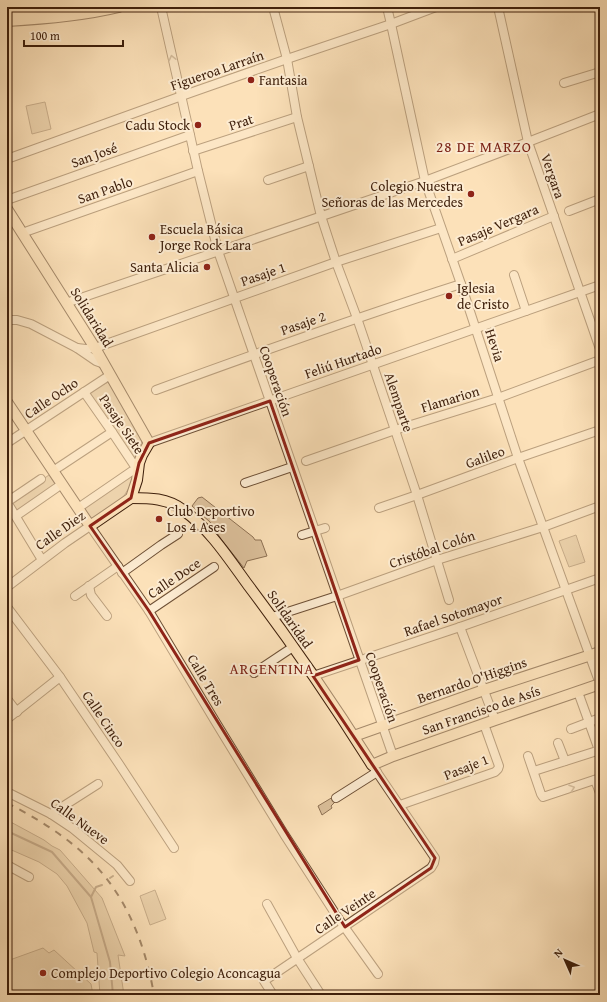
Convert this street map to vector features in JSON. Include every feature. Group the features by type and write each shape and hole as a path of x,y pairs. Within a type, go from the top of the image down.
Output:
{"main road":[{"path":"7,13 58,10 78,7"},
{"path":"7,21 48,19 119,7"},
{"name":"Solidaridad","path":"7,209 96,348 149,444"},
{"name":"Calle Tres","path":"7,402 90,526"},
{"path":"131,498 137,480 139,463 142,454 149,444"},
{"name":"Solidaridad","path":"131,498 154,498 165,501 183,509 201,524 272,617 375,768"},
{"name":"Calle Diez","path":"90,526 131,498"},
{"name":"Bernardo O'Higgins","path":"354,736 484,690 600,652"},
{"name":"San Francisco de Asís","path":"375,768 393,756 600,684"}],"street":[{"name":"Cooperación","path":"161,7 193,151 218,251 393,756"},
{"name":"Alemparte","path":"273,7 287,59 297,117 321,216 395,430 449,600"},
{"name":"Hevia","path":"387,7 425,181 461,284 518,458 600,684"},
{"name":"Figueroa Larraín","path":"7,159 181,96 391,24 436,7"},
{"name":"Vergara","path":"498,7 528,142 600,349"},
{"path":"564,83 600,72"},
{"path":"66,303 425,181 600,114"},
{"name":"Prat","path":"193,151 297,117"},
{"name":"San José","path":"7,200 190,134"},
{"path":"268,180 309,166"},
{"name":"San Pablo","path":"22,233 198,171"},
{"path":"569,211 600,199"},
{"name":"Pasaje Vergara","path":"452,259 554,216"},
{"name":"Pasaje 1","path":"77,348 96,348 336,262 441,228"},
{"path":"514,275 526,311"},
{"name":"Pasaje 2","path":"156,390 357,318 461,284"},
{"name":"Feliú Hurtado","path":"149,444 600,285"},
{"path":"7,320 17,320 31,324 77,348 96,361 104,364"},
{"name":"Flamarion","path":"306,461 395,430 498,398 600,360"},
{"name":"Calle Ocho","path":"7,443 110,375"},
{"name":"Pasaje Siete","path":"84,392 138,471"},
{"name":"Galileo","path":"379,508 417,496 518,458 600,430"},
{"path":"53,471 112,432"},
{"path":"245,483 292,467"},
{"path":"78,508 132,471 138,471"},
{"path":"41,479 7,502 42,560"},
{"path":"16,516 62,484"},
{"name":"Cristóbal Colón","path":"272,617 337,596 437,560 543,527 600,506"},
{"name":"Calle Diez","path":"7,587 90,526"},
{"name":"Calle Tres","path":"90,526 149,611 284,834 344,927 378,974"},
{"path":"302,535 325,528"},
{"path":"75,596 89,586 178,534"},
{"name":"Calle Doce","path":"149,611 214,567"},
{"name":"Rafael Sotomayor","path":"313,676 600,578"},
{"path":"89,586 91,595 107,616"},
{"name":"Calle Cinco","path":"7,607 60,677 174,848"},
{"path":"460,627 495,720"},
{"path":"254,673 293,647"},
{"path":"7,720 60,677"},
{"path":"534,771 600,751 578,692"},
{"path":"7,699 17,712"},
{"path":"571,729 600,718"},
{"name":"Pasaje 1","path":"400,805 494,772 498,769 499,766 484,724"},
{"path":"558,743 565,761"},
{"path":"528,756 543,797 598,779 600,793"},
{"path":"336,798 375,768"},
{"name":"Solidaridad","path":"375,768 435,858"},
{"path":"51,814 98,784"},
{"name":"Calle Nueve","path":"7,792 51,814 72,828 117,865 130,881"},
{"name":"Calle Veinte","path":"273,995 264,981 431,868 435,858"},
{"path":"7,865 29,877"},
{"path":"267,904 297,958 322,995"}],"highlighted area":[{"path":"270,401 359,660 313,676 435,858 431,868 345,927 149,611 90,526 131,498 139,463 149,443"}],"shaded area":[{"path":"45,102 51,129 32,134 26,106"},
{"path":"108,382 127,412 142,441 134,458 88,393"},
{"path":"134,473 130,487 121,499 95,518 91,518 83,507"},
{"path":"49,475 57,487 16,514 9,503"},
{"path":"202,497 255,540 261,540 267,556 247,561 244,568 221,539 210,522 192,506 198,498"},
{"path":"576,535 585,562 569,567 559,541"},
{"path":"333,797 335,802 331,806 332,808 322,815 318,806"},
{"path":"7,820 60,850 102,898 125,956 118,955 124,995 100,995 97,953 94,952 87,923 67,886 57,874 39,862 7,848"},
{"path":"155,890 166,919 150,925 140,896"},
{"name":"Complejo Deportivo Colegio Aconcagua","path":"43,948 49,953 54,950 91,984 93,995 7,995 7,961"}],"waterway":[{"path":"7,831 52,852 91,897 110,962 113,995"},
{"path":"91,897 96,887 102,885"}],"railway":[{"path":"7,803 43,823 66,839 87,856 108,880 127,910 141,943 151,977 154,995"}],"place":[{"name":"Fantasia","path":"251,80"},
{"name":"Cadu Stock","path":"198,125"},
{"name":"Colegio Nuestra Señoras de las Mercedes","path":"471,194"},
{"name":"Escuela Básica Jorge Rock Lara","path":"152,237"},
{"name":"Santa Alicia","path":"207,267"},
{"name":"Iglesia de Cristo","path":"449,296"},
{"name":"Club Deportivo Los 4 Ases","path":"159,519"},
{"name":"Complejo Deportivo Colegio Aconcagua","path":"43,973"}],"district":[{"name":"28 DE MARZO","path":"484,146"},
{"name":"ARGENTINA","path":"272,668"}]}
